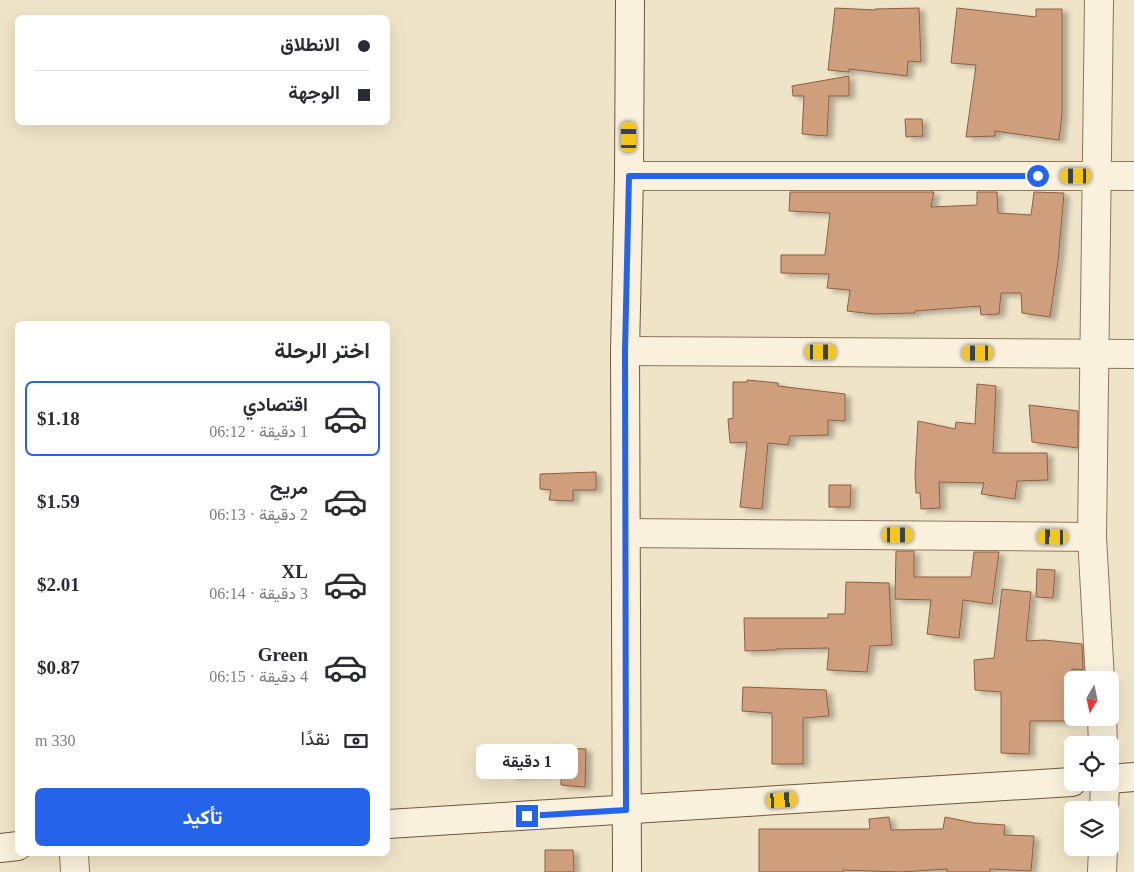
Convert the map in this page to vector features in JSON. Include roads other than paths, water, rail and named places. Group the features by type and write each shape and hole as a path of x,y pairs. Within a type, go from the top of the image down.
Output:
{"street":[{"path":"627,872 625,351 629,176 630,0"},
{"path":"1099,0 1092,537 1099,671"},
{"path":"629,176 1134,176"},
{"path":"625,351 1134,354"},
{"path":"626,533 1092,537"},
{"path":"1119,778 1134,777"},
{"path":"390,824 1064,783"},
{"path":"0,848 15,846"},
{"path":"74,856 75,872"},
{"path":"1102,856 1102,872"}]}
